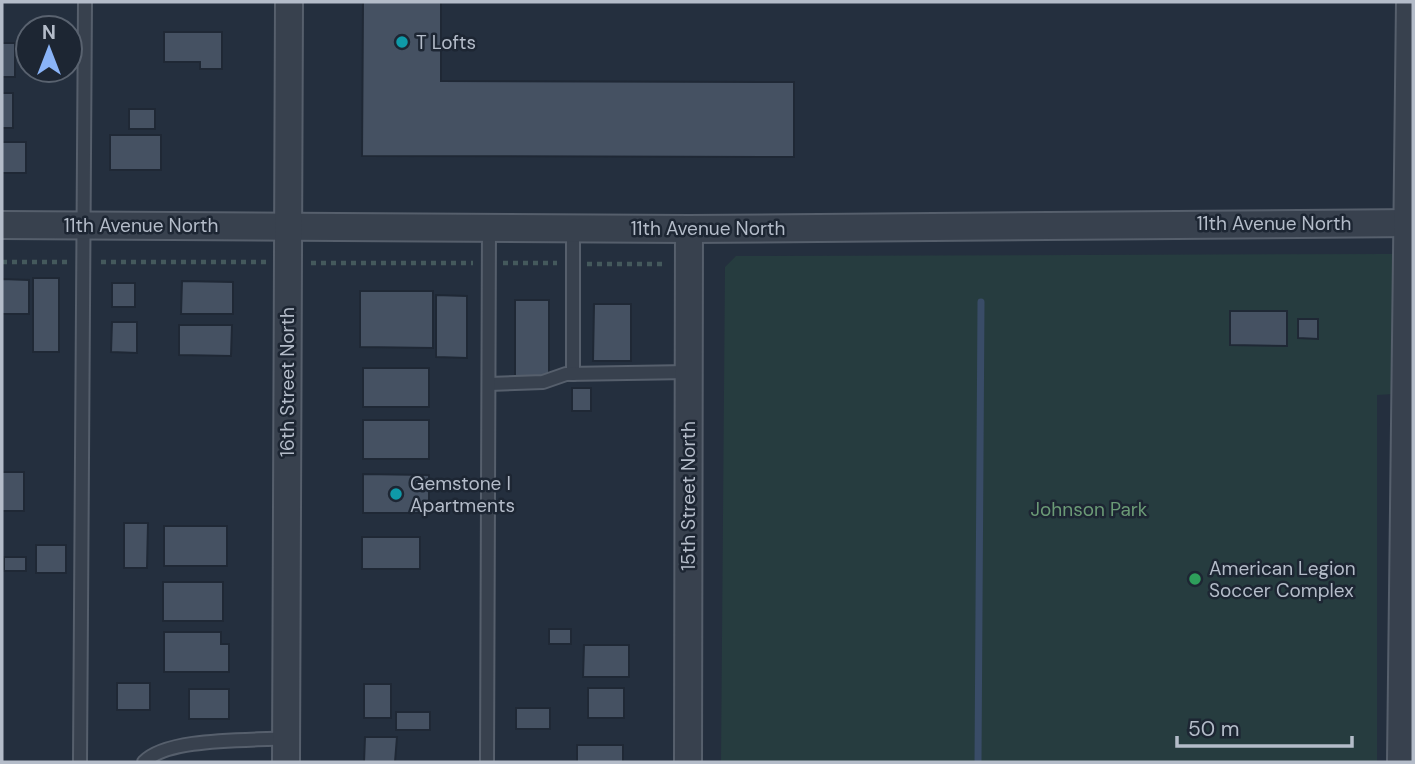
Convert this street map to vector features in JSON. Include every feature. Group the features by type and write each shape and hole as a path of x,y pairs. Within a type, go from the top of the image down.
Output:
{"street":[{"name":"16th Street North","path":"286,750 289,2"},
{"path":"1401,762 1411,223 1410,2"},
{"name":"11th Avenue North","path":"2,225 689,229 1411,223"},
{"name":"15th Street North","path":"688,762 689,229"}],"lane":[{"path":"80,762 85,2"},
{"path":"486,762 489,227"},
{"path":"573,228 573,374"},
{"path":"489,384 543,382 573,374 689,372"},
{"path":"144,762 153,754 178,746 286,750"}],"path":[{"path":"2,262 689,264"}],"green space":[{"name":"Johnson Park","path":"1393,254 1393,394 1377,395 1377,762 721,762 725,267 736,256"}],"building":[{"name":"T Lofts","path":"363,2 441,2 441,81 794,82 794,157 362,156"},
{"path":"164,32 222,32 222,69 200,69 200,62 164,62"},
{"path":"2,43 14,43 14,77 2,77"},
{"path":"2,93 13,93 13,128 2,128"},
{"path":"129,109 155,109 155,129 129,129"},
{"path":"110,135 161,135 161,170 110,170"},
{"path":"2,142 26,142 26,173 2,173"},
{"path":"33,278 59,278 59,352 33,352"},
{"path":"2,279 29,280 29,314 2,314"},
{"path":"182,281 233,282 233,314 181,314"},
{"path":"112,283 135,283 135,307 112,307"},
{"path":"360,291 433,291 433,348 360,347"},
{"path":"436,295 467,296 467,358 436,357"},
{"path":"515,300 549,300 549,377 515,377"},
{"path":"594,304 631,304 631,361 593,361"},
{"path":"1230,311 1287,311 1287,346 1230,345"},
{"path":"1298,319 1318,319 1318,339 1298,338"},
{"path":"112,322 137,322 137,353 111,352"},
{"path":"179,325 232,325 231,356 179,355"},
{"path":"363,368 429,368 429,407 363,407"},
{"path":"572,388 591,388 591,411 572,411"},
{"path":"363,420 429,420 429,459 363,459"},
{"path":"2,472 24,472 24,511 2,511"},
{"name":"Gemstone I Apartments","path":"363,474 429,475 429,513 363,513"},
{"path":"124,523 148,523 147,568 124,568"},
{"path":"164,526 227,526 227,566 164,566"},
{"path":"362,537 420,537 420,569 362,569"},
{"path":"36,545 66,545 66,573 36,573"},
{"path":"4,557 26,557 26,571 4,571"},
{"path":"163,582 223,582 223,621 163,621"},
{"path":"549,629 571,629 571,644 549,644"},
{"path":"164,632 221,632 221,644 229,644 229,672 164,672"},
{"path":"584,645 629,645 629,677 583,677"},
{"path":"117,683 150,683 150,710 117,710"},
{"path":"364,684 391,684 391,718 364,718"},
{"path":"588,688 624,688 624,718 588,718"},
{"path":"189,689 229,689 229,719 189,719"},
{"path":"516,708 550,708 550,729 516,729"},
{"path":"396,712 430,712 430,730 396,730"},
{"path":"365,737 397,737 395,762 364,762"},
{"path":"577,745 623,745 623,762 577,762"}],"waterway":[{"path":"978,762 981,302"}],"place":[{"name":"T Lofts","path":"402,42"},
{"name":"Gemstone I Apartments","path":"396,494"},
{"name":"American Legion Soccer Complex","path":"1195,579"}]}
